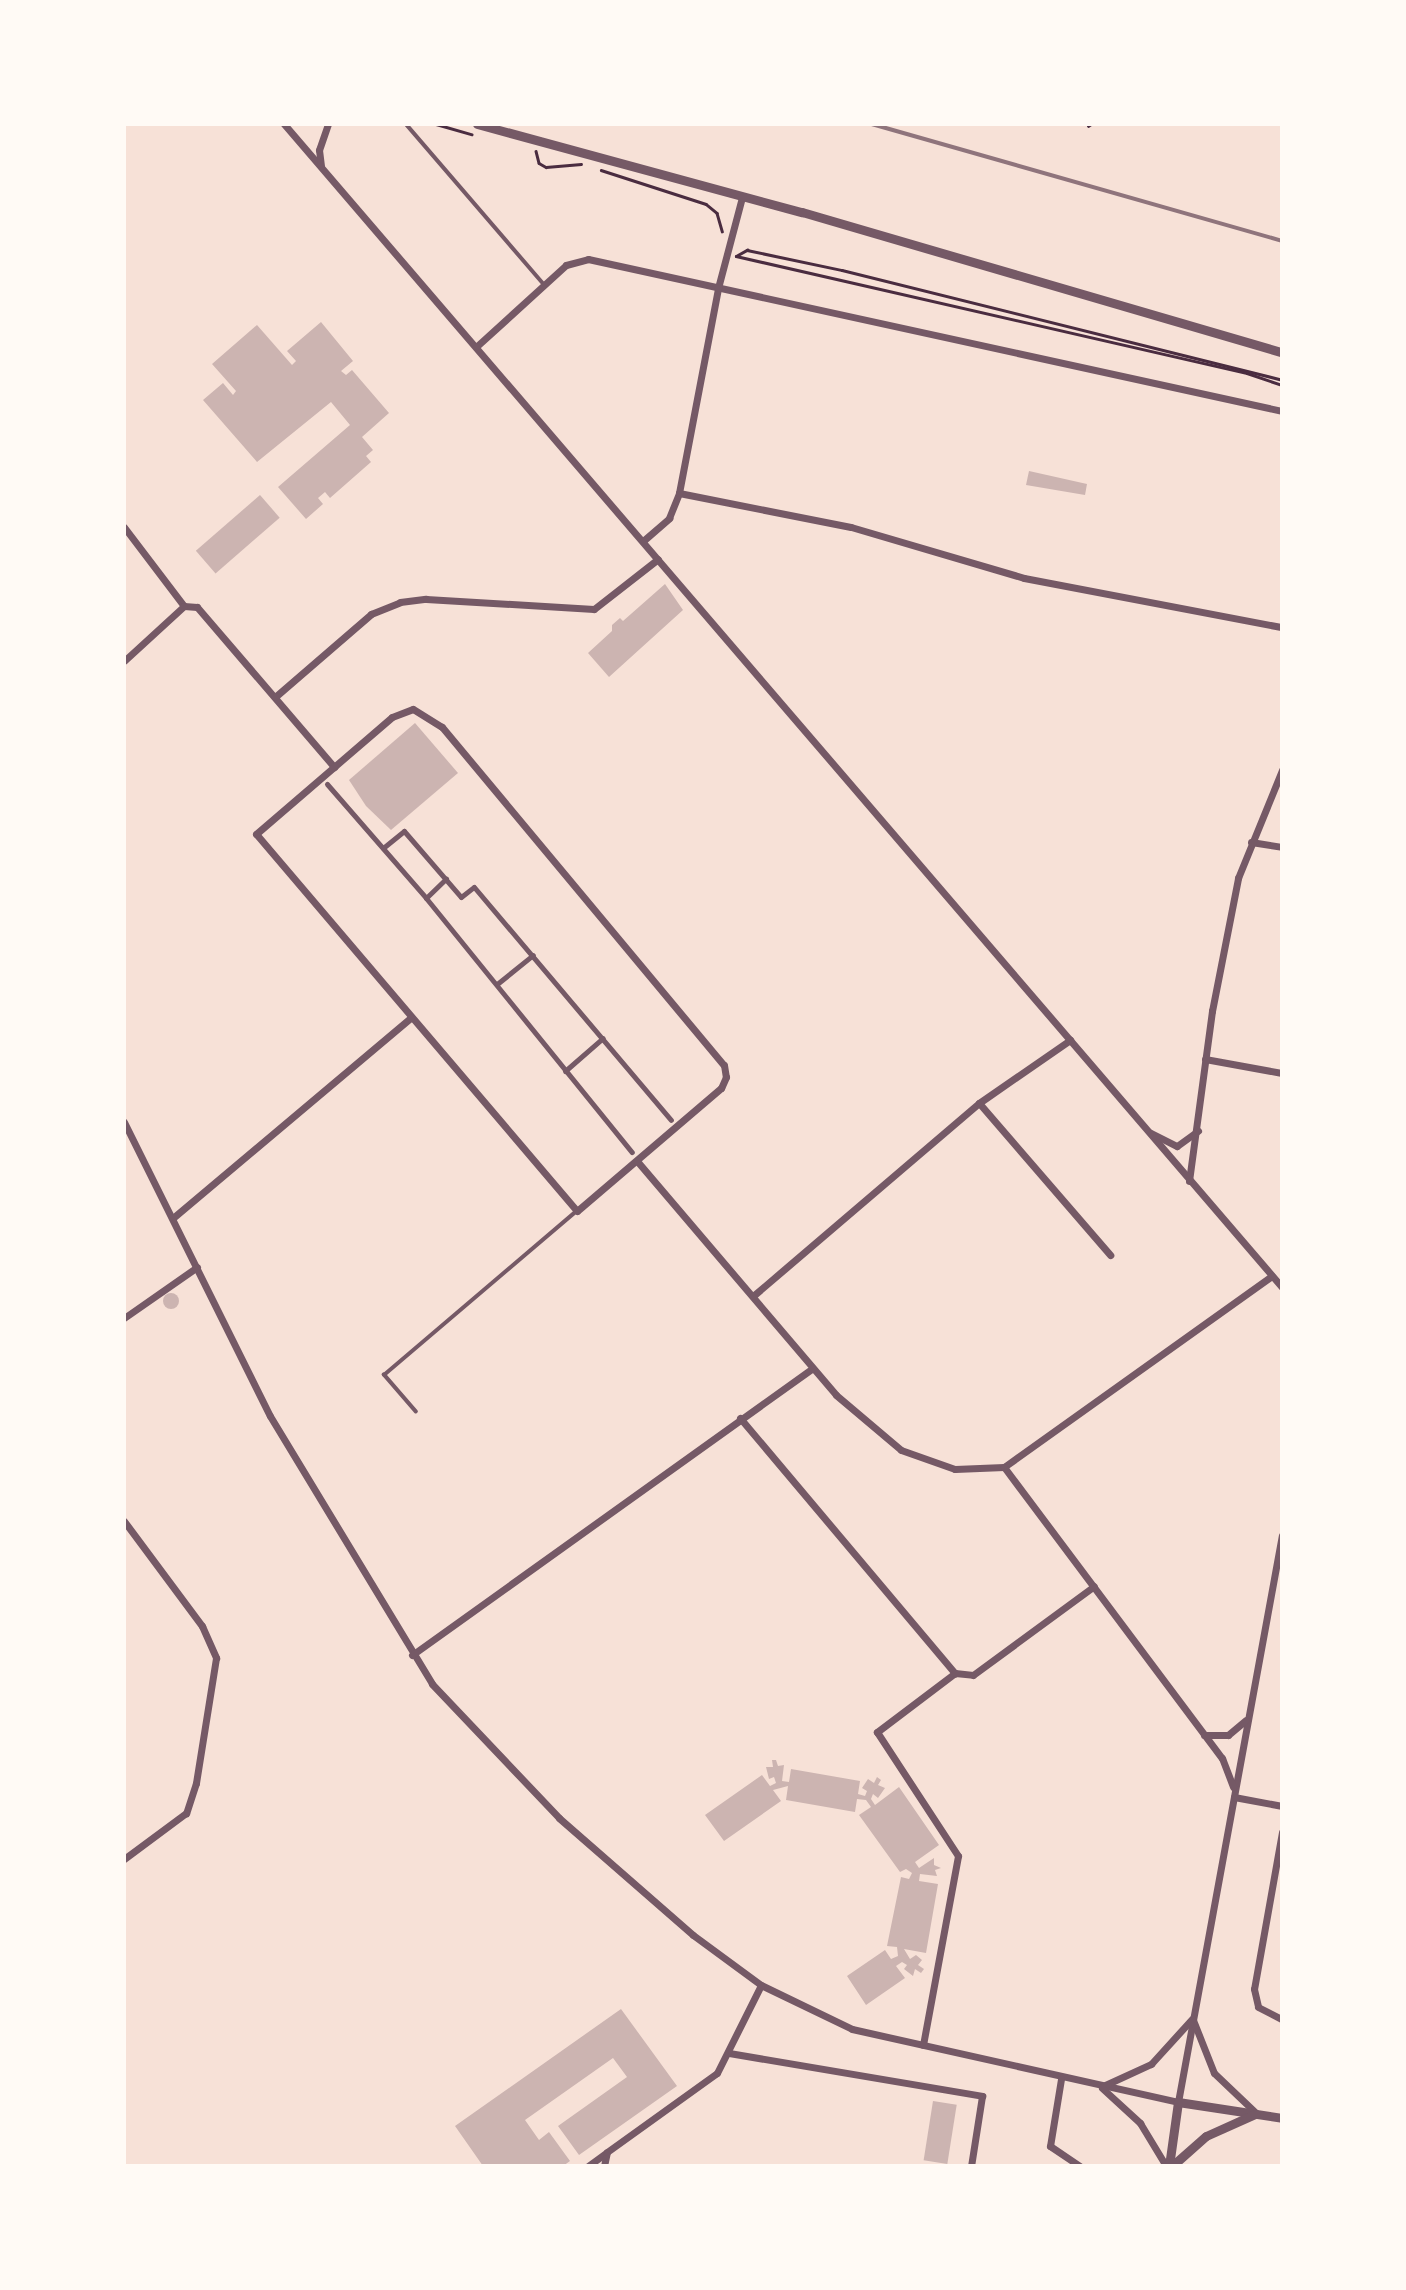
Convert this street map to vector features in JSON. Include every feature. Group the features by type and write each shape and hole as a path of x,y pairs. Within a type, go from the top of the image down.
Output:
{"street":[{"path":"284,124 1282,1287"},
{"path":"321,167 319,150 328,124"},
{"path":"477,124 1282,352"},
{"path":"643,541 669,518 679,493 718,288 742,197"},
{"path":"477,346 544,284 577,258 1282,411"},
{"path":"679,493 736,501 851,527 1024,578 1282,626"},
{"path":"124,527 184,606"},
{"path":"275,697 372,614 400,602 426,599 594,609 659,559"},
{"path":"124,661 184,606 197,607 334,767"},
{"path":"413,709 432,718 464,752 724,1065 726,1077 721,1088 577,1211 256,834 334,767 392,717 413,709"},
{"path":"1189,1181 1198,1131 1205,1059 1236,889 1251,842 1282,770"},
{"path":"327,785 426,898 497,984 497,990 632,1152"},
{"path":"383,848 404,831 461,897 474,887 671,1119"},
{"path":"1251,842 1282,847"},
{"path":"426,898 446,879"},
{"path":"497,984 533,956"},
{"path":"174,1217 410,1018"},
{"path":"565,1071 603,1038"},
{"path":"753,1296 979,1103 1070,1040"},
{"path":"1205,1059 1282,1073"},
{"path":"979,1103 1110,1255"},
{"path":"124,1122 174,1217 270,1416 412,1654 443,1696 559,1818 693,1935 761,1985 852,2029 1061,2079 1178,2102 1282,2118"},
{"path":"1146,1130 1177,1146 1198,1131"},
{"path":"637,1161 812,1368 860,1418 901,1450 955,1469 1004,1467 1272,1276"},
{"path":"124,1318 197,1267"},
{"path":"412,1654 812,1368"},
{"path":"740,1418 955,1673 973,1675 1094,1586"},
{"path":"1004,1467 1228,1769 1234,1794"},
{"path":"124,1521 202,1626 216,1658 196,1783 186,1813 124,1858"},
{"path":"1169,2166 1192,2018 1282,1535"},
{"path":"923,2045 958,1856 877,1732 955,1673"},
{"path":"1204,1735 1235,1732 1249,1717"},
{"path":"1234,1794 1282,1806"},
{"path":"1282,1832 1254,1989 1258,2007 1282,2019"},
{"path":"588,2166 717,2073 761,1985"},
{"path":"1101,2087 1151,2064 1192,2018"},
{"path":"1192,2018 1214,2073 1256,2113"},
{"path":"729,2053 982,2096 971,2166"},
{"path":"1061,2079 1050,2146 1080,2166"},
{"path":"1101,2087 1140,2123 1169,2166"},
{"path":"1169,2166 1206,2136 1256,2113"},
{"path":"604,2166 607,2152"}],"lane":[{"path":"407,125 544,284"},
{"path":"416,1412 384,1375 577,1211"}],"path":[{"path":"536,150 539,163 546,167 585,164"},
{"path":"597,168 706,204 717,213 723,235"},
{"path":"1282,380 842,270 747,250 736,256 1247,373 1282,386"}],"building":[{"path":"321,322 353,361 341,371 346,375 352,370 389,413 362,437 373,450 366,456 371,462 330,498 325,492 318,498 323,504 306,519 278,487 350,425 331,402 257,462 203,400 223,383 233,395 236,391 212,364 257,325 292,365 296,361 287,351"},
{"path":"1029,471 1087,484 1085,495 1026,485"},
{"path":"260,495 280,518 216,573 196,551"},
{"path":"665,584 683,610 609,677 588,653 612,631 612,625 620,618 623,621"},
{"path":"415,723 458,773 391,830 366,806 349,780"},
{"path":"171,1293 177,1295 177,1307 171,1309 165,1307 163,1301 165,1295"},
{"path":"772,1760 776,1760 778,1766 784,1765 782,1781 789,1782 791,1769 860,1781 858,1794 865,1796 867,1791 862,1788 868,1779 874,1783 877,1777 881,1780 878,1785 885,1788 878,1798 873,1794 871,1799 875,1805 899,1787 939,1845 915,1862 919,1868 934,1858 934,1865 941,1868 935,1870 937,1876 920,1874 919,1881 938,1884 926,1953 904,1949 910,1959 916,1955 922,1960 918,1965 924,1969 921,1973 915,1969 913,1976 904,1969 907,1965 902,1962 896,1966 905,1978 866,2005 847,1976 885,1950 891,1959 898,1956 897,1947 887,1946 901,1877 909,1879 912,1873 906,1869 900,1872 859,1815 871,1807 866,1800 857,1799 855,1812 786,1800 788,1786 773,1790 781,1801 724,1841 705,1815 762,1775 770,1786 776,1783 774,1777 769,1779 766,1767 773,1767"},
{"path":"621,2009 677,2086 579,2155 558,2126 627,2077 613,2058 525,2120 539,2140 549,2132 570,2161 563,2166 483,2166 455,2126"},
{"path":"933,2101 957,2105 947,2164 924,2160"}],"railway":[{"path":"872,124 1282,241"}]}
